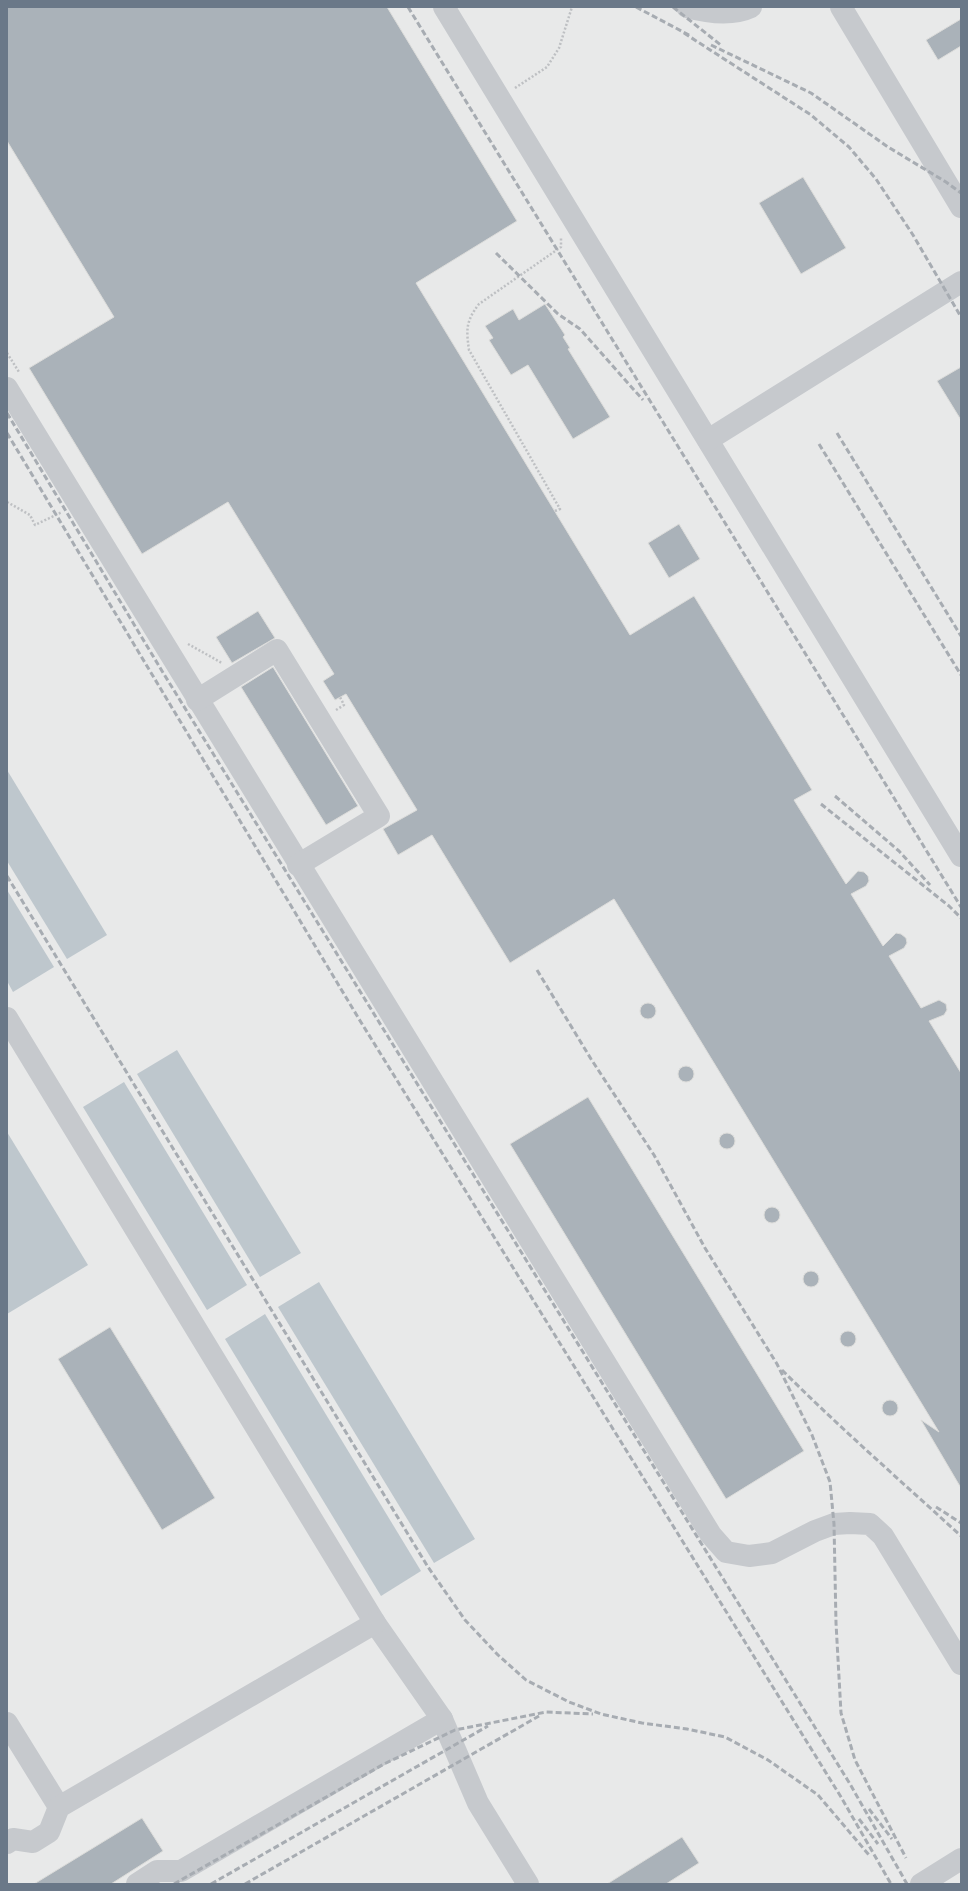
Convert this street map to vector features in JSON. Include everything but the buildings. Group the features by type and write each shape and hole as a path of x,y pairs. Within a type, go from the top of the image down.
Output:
{"lane":[{"path":"444,7 961,856"},
{"path":"687,7 704,12 742,11 751,7"},
{"path":"841,7 961,207"},
{"path":"708,440 961,282"},
{"path":"7,388 196,700 711,1535 726,1552 749,1556 772,1553 815,1531 834,1524 870,1524 883,1536 961,1664"},
{"path":"196,700 277,650 379,816 298,865"},
{"path":"7,1018 375,1623 442,1719 478,1803 528,1884"},
{"path":"7,1843 13,1839 33,1842 49,1832 59,1807 375,1623"},
{"path":"137,1884 157,1871 181,1871 442,1719"},
{"path":"7,1723 59,1807"},
{"path":"921,1884 961,1859"}],"path":[{"path":"522,84 547,68 559,48 572,7"},
{"path":"555,512 560,509 469,350 466,332 469,316 479,304 561,247 562,240"},
{"path":"7,502 30,515 35,525 78,504"},
{"path":"184,642 240,673"},
{"path":"340,697 344,705"}],"shaded area":[{"path":"7,7 961,7 961,1884 7,1884"},
{"path":"7,770 107,935 67,959 7,861"},
{"path":"7,890 54,967 13,992 7,981"},
{"path":"177,1050 301,1253 260,1277 137,1074"},
{"path":"124,1082 247,1285 207,1310 83,1107"},
{"path":"7,1132 88,1265 7,1314"},
{"path":"319,1282 475,1539 434,1563 278,1307"},
{"path":"265,1314 421,1571 381,1596 225,1339"}],"railway":[{"path":"408,7 961,907"},
{"path":"636,7 689,35"},
{"path":"673,7 722,46"},
{"path":"684,33 811,115 849,147 876,179 913,235 961,317"},
{"path":"711,45 811,93 888,147 946,182 961,193"},
{"path":"496,253 558,314 580,329 643,400"},
{"path":"7,413 162,671 850,1784 907,1884"},
{"path":"7,433 359,1019 841,1797 891,1884"},
{"path":"837,433 961,636"},
{"path":"819,444 961,675"},
{"path":"835,796 899,851 930,885"},
{"path":"821,804 949,906 961,918"},
{"path":"7,876 428,1567 465,1620 498,1655 526,1680 569,1702 601,1714 642,1723 687,1729 725,1737 768,1760 818,1795 869,1855"},
{"path":"537,970 591,1059 654,1155 705,1248 777,1364 812,1435 830,1482 834,1524 836,1623 841,1713 855,1760 906,1858"},
{"path":"782,1370 848,1434 961,1536"},
{"path":"936,1507 961,1523"},
{"path":"174,1884 384,1764 455,1730 546,1712 593,1714"},
{"path":"245,1884 539,1716"},
{"path":"211,1884 488,1726"},
{"path":"869,1809 892,1839"},
{"path":"859,1819 878,1844"}]}
